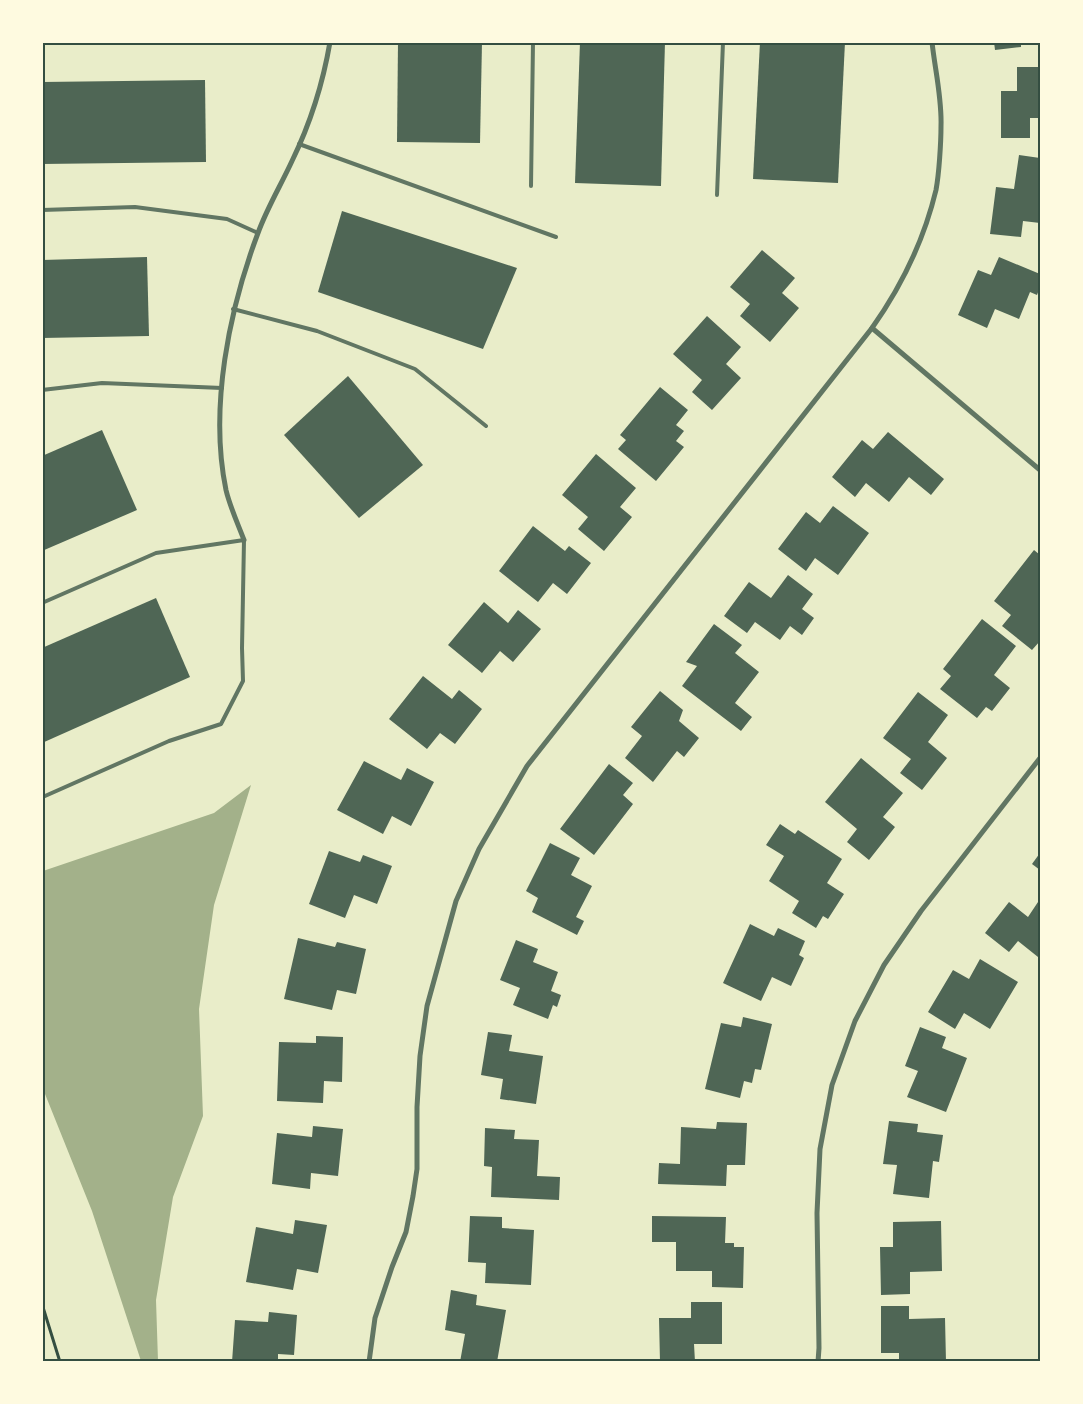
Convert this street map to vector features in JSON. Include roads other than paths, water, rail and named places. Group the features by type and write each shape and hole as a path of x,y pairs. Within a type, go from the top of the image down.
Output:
{"street":[{"path":"244,540 227,490 220,439 222,388 233,309 258,233 313,110 325,70 330,42"},
{"path":"369,1362 375,1318 406,1232 413,1196 417,1169 417,1107 420,1056 427,1006 456,901 479,849 527,766 872,328 888,306 907,272 928,218 936,188 941,124 932,42"},
{"path":"872,328 1040,470"},
{"path":"818,1362 817,1213 820,1149 832,1085 855,1021 884,964 921,911 1040,758"}],"lane":[{"path":"531,186 533,42"},
{"path":"717,195 723,42"},
{"path":"299,144 556,236"},
{"path":"42,210 135,207 228,219 258,233"},
{"path":"233,309 317,332 415,370 486,426"},
{"path":"42,390 102,383 222,388"},
{"path":"42,603 156,553 244,540 243,680 221,724 169,741 45,796"}]}
